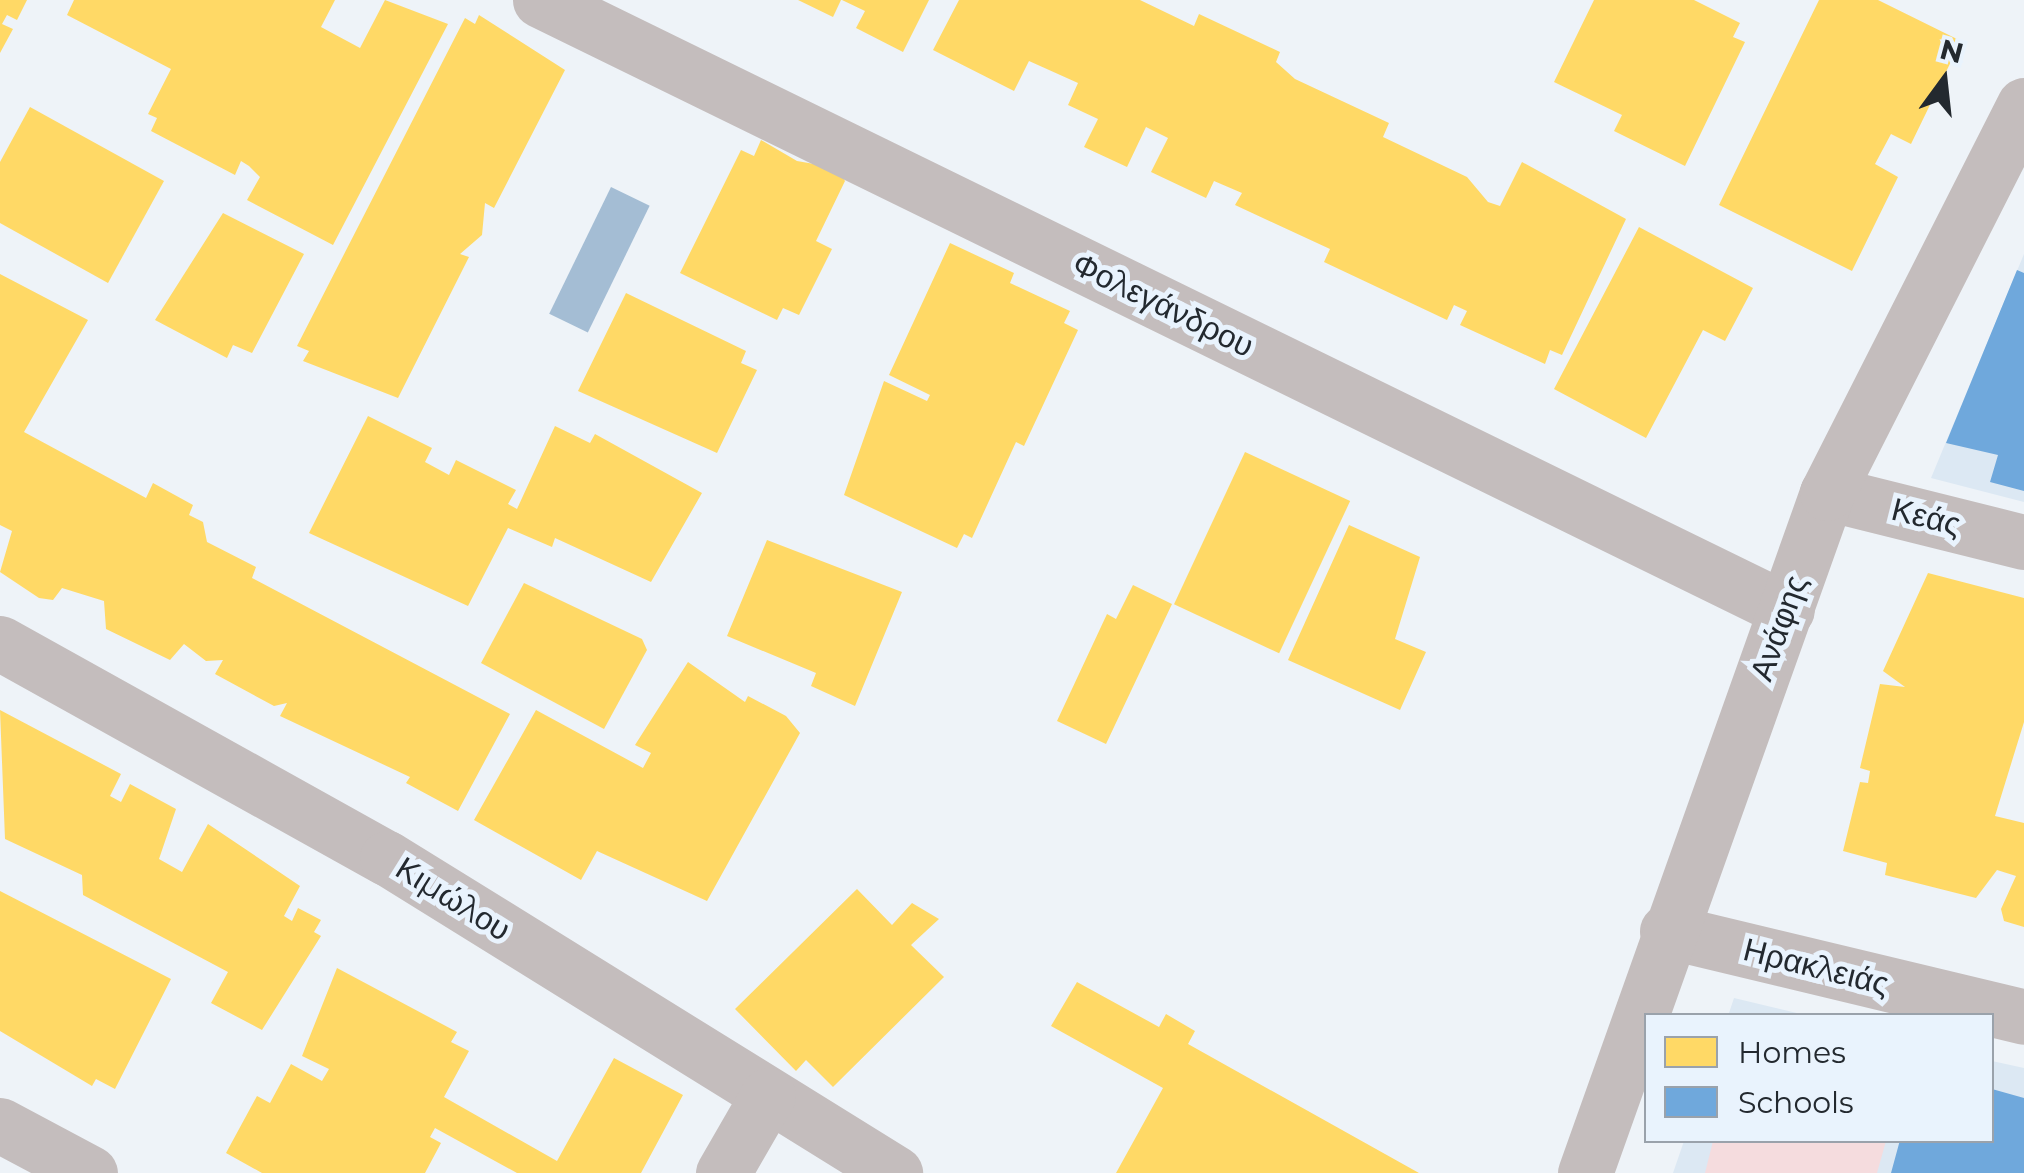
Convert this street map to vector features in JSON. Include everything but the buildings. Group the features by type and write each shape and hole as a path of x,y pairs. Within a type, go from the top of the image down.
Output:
{"street":[{"name":"Φολεγάνδρου","path":"540,0 1787,610"},
{"name":"Ανάφης","path":"1585,1173 1666,930 1827,493 2024,105"},
{"name":"Κεάς","path":"1827,493 2024,542"},
{"name":"Κιμώλου","path":"0,643 386,858 895,1173"},
{"name":"Ηρακλειάς","path":"1666,930 2024,1017"},
{"path":"723,1173 768,1095"},
{"path":"0,1125 90,1173"}],"shaded area":[{"path":"2024,254 2024,502 1931,478"},
{"path":"1734,998 1797,1013 1729,1013"},
{"path":"1994,1061 2024,1068 2024,1173 1673,1173 1683,1143 1994,1143"},
{"path":"1712,1143 1885,1143 1877,1173 1705,1173"}],"water":[{"path":"611,187 650,206 588,333 549,314"}]}
